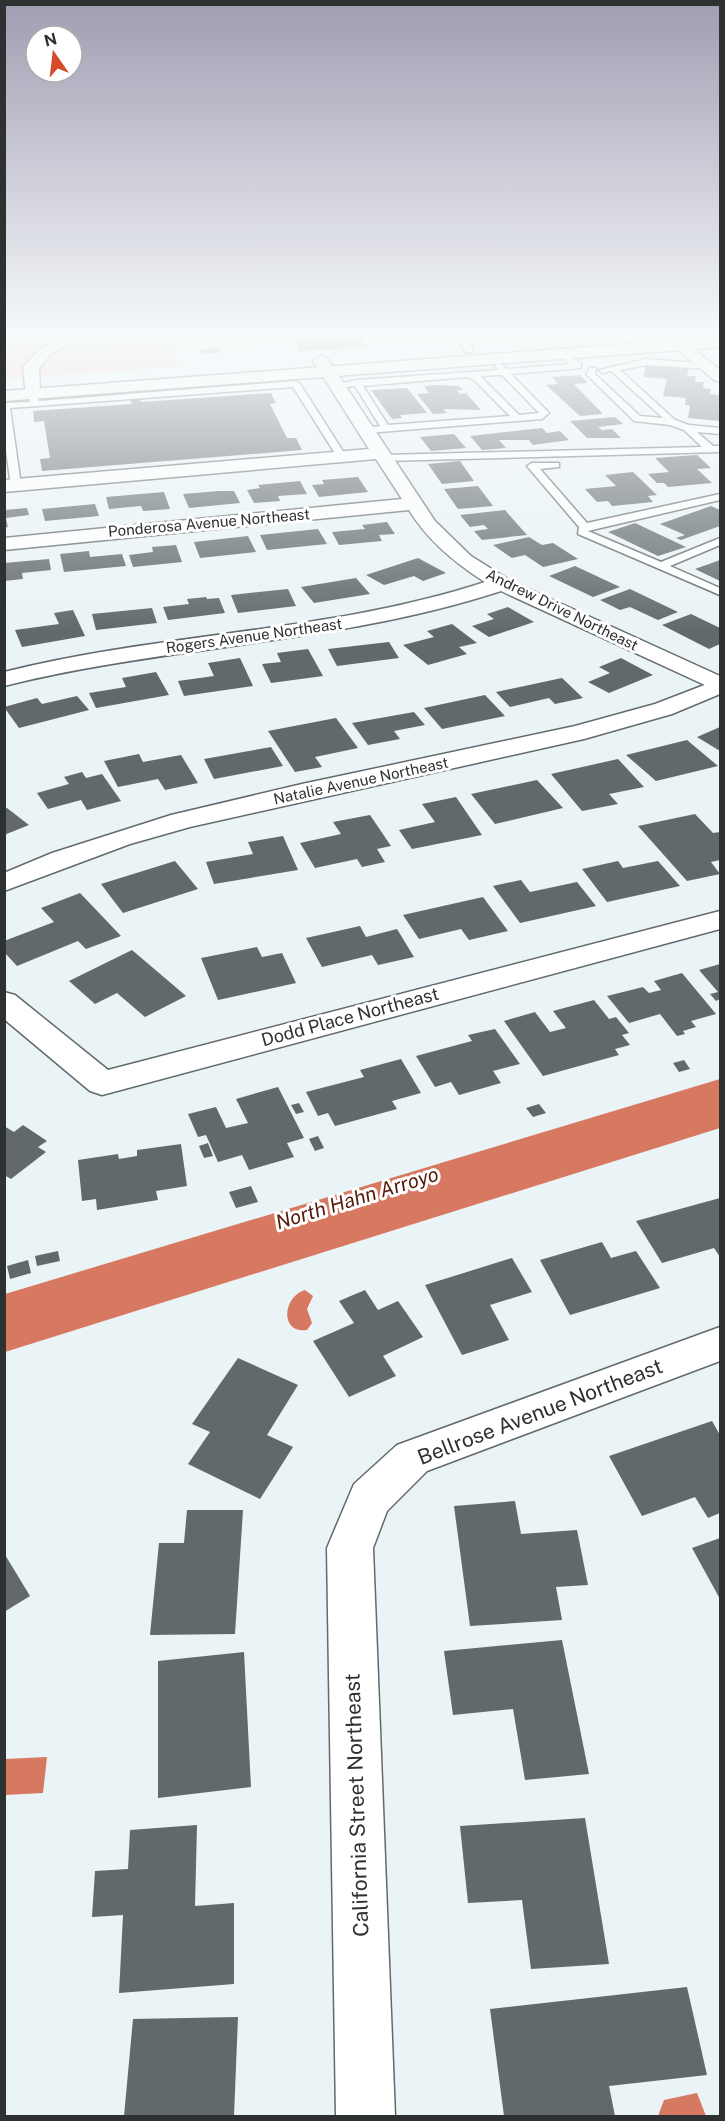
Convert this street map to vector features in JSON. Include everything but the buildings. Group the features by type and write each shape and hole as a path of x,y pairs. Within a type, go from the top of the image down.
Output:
{"street":[{"name":"Andrew Drive Northeast","path":"377,434 383,456 414,504 445,544 502,584 720,685"},
{"path":"10,485 341,456 383,456"},
{"name":"Ponderosa Avenue Northeast","path":"4,544 414,504"},
{"name":"Rogers Avenue Northeast","path":"4,679 96,658 398,614 502,584"},
{"name":"Natalie Avenue Northeast","path":"4,884 71,856 175,821 591,732 661,711 720,685"},
{"name":"Dodd Place Northeast","path":"4,1002 102,1083 720,920"},
{"name":"Bellrose Avenue Northeast","path":"370,1498 412,1458 720,1344"},
{"name":"California Street Northeast","path":"365,2116 350,1548 370,1498"}],"lane":[{"path":"7,434 10,485"},
{"path":"327,434 341,456"},
{"path":"696,434 718,449"},
{"path":"648,443 657,450"},
{"path":"383,456 718,449"},
{"path":"585,526 532,466 600,464"},
{"path":"585,526 718,499"},
{"path":"585,526 582,532 720,592"},
{"path":"661,566 720,541"}],"water":[{"name":"North Hahn Arroyo","path":"720,1079 720,1128 5,1352 5,1294"},
{"path":"305,1290 313,1296 307,1309 312,1323 307,1330 298,1330 288,1321 287,1314 292,1299"},
{"path":"47,1757 43,1793 5,1795 5,1759"},
{"path":"697,2093 706,2116 658,2116 664,2100"}]}
